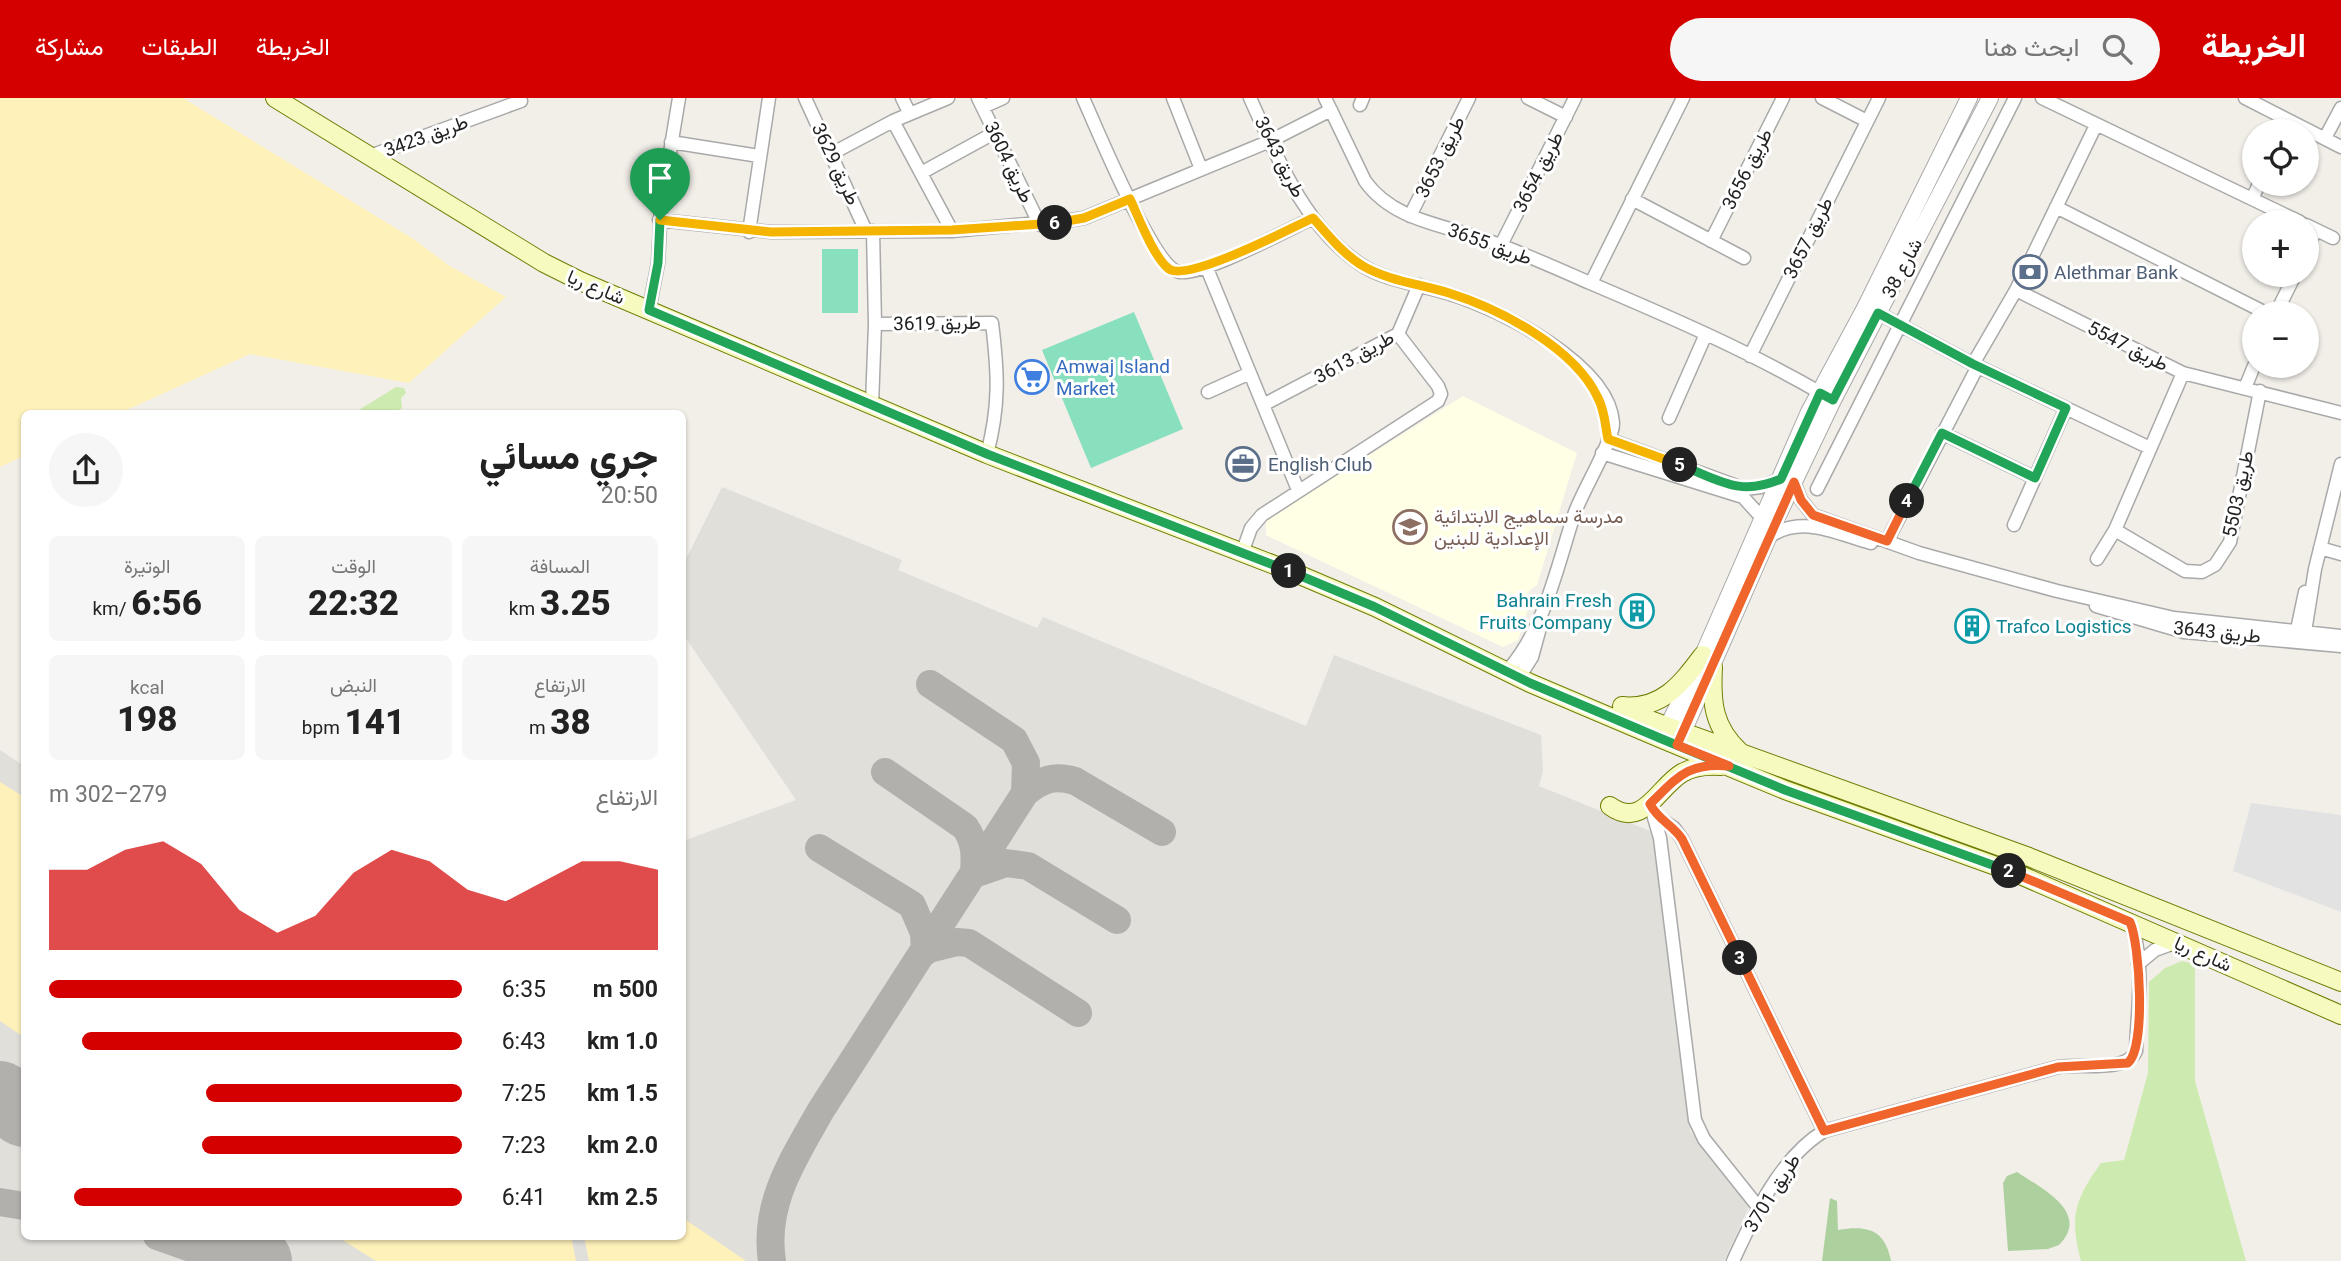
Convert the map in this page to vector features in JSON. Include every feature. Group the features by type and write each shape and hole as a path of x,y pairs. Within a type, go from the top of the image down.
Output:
{"main road":[{"name":"شارع ريا","path":"275,98 544,263 649,310 987,454 1375,607 1530,683 1673,736 1745,757 2029,857 2341,982"},
{"path":"1608,705 1633,707 1658,701 1708,661"},
{"path":"1708,661 1716,720 1725,738 1745,757"},
{"name":"شارع ريا","path":"1514,673 1534,676 1608,705 1729,766 1785,790 2018,874 2341,1015"},
{"path":"1610,806 1627,813 1653,810 1685,771 1710,766 1729,766"}],"street":[{"path":"649,310 658,263 660,220 679,98"},
{"path":"749,232 769,98"},
{"name":"طريق 3629","path":"805,98 869,231 875,324 872,405"},
{"path":"902,98 910,114"},
{"path":"831,154 893,121 948,98"},
{"path":"981,102 1003,98"},
{"path":"1083,98 1130,199 1169,268 1179,272 1206,266 1313,218"},
{"path":"1173,98 1201,169"},
{"name":"طريق 3643","path":"1250,98 1270,141 1313,218 1339,246 1361,265 1386,277 1476,303 1500,314 1564,353 1588,373 1608,401 1613,427 1608,439"},
{"name":"طريق 3653","path":"1410,216 1469,98"},
{"path":"1528,98 1566,117"},
{"name":"طريق 3654","path":"1501,245 1575,98"},
{"path":"1591,283 1683,98"},
{"name":"طريق 3656","path":"1711,241 1783,98"},
{"path":"1822,98 1867,121"},
{"name":"طريق 3657","path":"1750,356 1879,98"},
{"name":"شارع 38","path":"1708,661 1763,519 1787,480 1865,308 1969,98"},
{"name":"شارع 38","path":"1826,396 1878,313 1990,98"},
{"name":"شارع 38","path":"1817,489 2015,98"},
{"path":"2042,98 2275,210"},
{"path":"2245,98 2275,119"},
{"name":"طريق 3423","path":"370,156 521,101"},
{"name":"طريق 3604","path":"981,102 1040,225"},
{"path":"660,220 749,232 952,230 1040,225 1084,218 1270,141 1328,104"},
{"name":"طريق 3655","path":"1328,104 1373,192 1384,202 1410,216 1501,245 1591,283 1706,334 1826,396"},
{"path":"2325,138 2341,108"},
{"path":"893,121 952,230"},
{"path":"1887,541 1975,365 2016,290 2096,125"},
{"path":"920,173 994,133"},
{"path":"2319,136 2341,147"},
{"path":"671,142 760,156"},
{"path":"1632,199 1744,258"},
{"path":"2056,207 2242,301"},
{"path":"2319,232 2333,238"},
{"path":"1206,266 1298,490"},
{"name":"طريق 3613","path":"1263,405 1398,334 1419,285"},
{"name":"طريق 5547","path":"2016,290 2183,373 2341,413"},
{"path":"1878,313 1975,365 2150,448"},
{"name":"طريق 3619","path":"875,324 992,323 998,391 996,419 987,454"},
{"path":"1242,553 1251,528 1262,514 1430,407 1441,394 1398,334"},
{"path":"1669,418 1706,334"},
{"path":"1208,392 1250,373"},
{"path":"2097,559 2115,530 2183,373"},
{"path":"2245,388 2249,378"},
{"name":"طريق 5503","path":"2115,530 2185,571 2202,572 2215,565 2230,542 2260,391"},
{"path":"2014,524 2066,408"},
{"path":"1942,433 2035,478"},
{"path":"1514,673 1537,645 1540,617 1577,505 1608,439 1745,489 1761,488 1787,480"},
{"path":"1602,453 1743,497 1763,519"},
{"path":"2300,636 2341,464"},
{"name":"طريق 3643","path":"1787,480 1813,515 1919,553 2057,591 2191,621 2300,636 2341,646"},
{"name":"شارع 38","path":"1673,736 1769,537 1787,480"},
{"name":"طريق 3643","path":"1769,537 1789,527 1805,525 1908,553 1919,553"},
{"path":"2320,548 2341,554"},
{"name":"طريق 3643","path":"2300,636 2341,636"},
{"path":"1653,810 1674,828 1682,839 1824,1131"},
{"path":"1653,810 1695,1120 1704,1139 1759,1208"},
{"name":"طريق 3701","path":"1732,1261 1759,1208 1797,1151 1824,1131 2058,1067 2128,1063 2136,1051 2138,964 2136,939 2130,922"},
{"path":"2138,964 2155,950 2177,942"}],"shaded area":[{"name":"مدرسة سماهيج الابتدائية الإعدادية للبنين","path":"1463,396 1577,453 1537,585 1529,591 1525,600 1528,609 1518,640 1503,647 1266,535 1266,520"},
{"path":"722,487 902,560 898,570 1037,628 1043,617 1306,726 1334,655 1541,735 1543,770 1539,786 1655,833 1690,1131 1749,1207 1724,1261 0,1261 0,750 21,764 21,1240 686,1240 686,840 796,800 686,638 686,559"},
{"path":"2251,803 2341,815 2341,912 2233,871"}],"green space":[{"path":"822,249 858,249 858,313 822,313"},
{"path":"1134,312 1183,429 1091,468 1042,350"},
{"path":"396,387 404,388 406,393 401,398 402,408 399,410 359,410"},
{"path":"2182,961 2195,964 2195,1081 2246,1261 2081,1261 2075,1232 2080,1198 2101,1163 2124,1160 2148,1073 2149,982 2165,968"},
{"path":"2017,1172 2049,1193 2066,1211 2068,1233 2059,1245 2048,1249 2008,1251 2003,1183 2007,1176"},
{"path":"1830,1198 1837,1201 1838,1230 1858,1228 1873,1232 1884,1242 1891,1261 1822,1261"}],"sand":[{"path":"0,98 183,98 415,240 448,265 506,297 409,383 250,354 127,410 21,410 21,457 0,467"},
{"path":"0,782 21,795 21,1035 0,1021"},
{"path":"686,1220 746,1261 589,1261 585,1240 686,1240"},
{"path":"342,1240 572,1240 576,1261 376,1261"}],"taxiway":[{"path":"772,1261 772,1220 776,1200 791,1164 821,1110 1025,793 1026,763 1014,740 930,684"},
{"path":"885,772 965,827 973,844 974,874 1006,863 1028,866 1117,920"},
{"path":"1025,793 1049,779 1075,781 1162,832"},
{"path":"819,848 912,905 924,933 925,952"},
{"path":"925,950 957,942 969,943 1078,1013"},
{"path":"0,1202 21,1206"},
{"path":"168,1240 228,1261"}],"runway":[{"path":"0,1096 21,1110"},
{"path":"223,1240 257,1261"}],"place":[{"name":"Alethmar Bank","path":"2030,272"},
{"name":"Amwaj Island Market","path":"1032,377"},
{"name":"English Club","path":"1243,464"},
{"name":"مدرسة سماهيج الابتدائية الإعدادية للبنين","path":"1410,527"},
{"name":"Bahrain Fresh Fruits Company","path":"1637,611"},
{"name":"Trafco Logistics","path":"1972,626"}],"route":[{"path":"660,220 658,263 649,310 987,454 1295,573 1375,607 1530,683 1662,739 1677,745 1785,790 2018,874 2130,922 2136,939 2138,964 2136,1051 2132,1059 2124,1065 2115,1066 2083,1064 2058,1067 1824,1131 1682,839 1674,828 1656,816 1650,804 1685,771 1700,767 1719,765 1729,766 1677,745 1794,482 1801,500 1813,515 1887,541 1942,433 2035,478 2066,408 1973,364 1878,313 1833,400 1820,393 1809,412 1781,479 1761,488 1745,489 1608,439 1598,396 1564,353 1513,320 1476,303 1386,277 1361,265 1313,218 1190,272 1169,268 1161,259 1130,199 1084,218 1040,225 952,230 749,232 660,220"}]}
